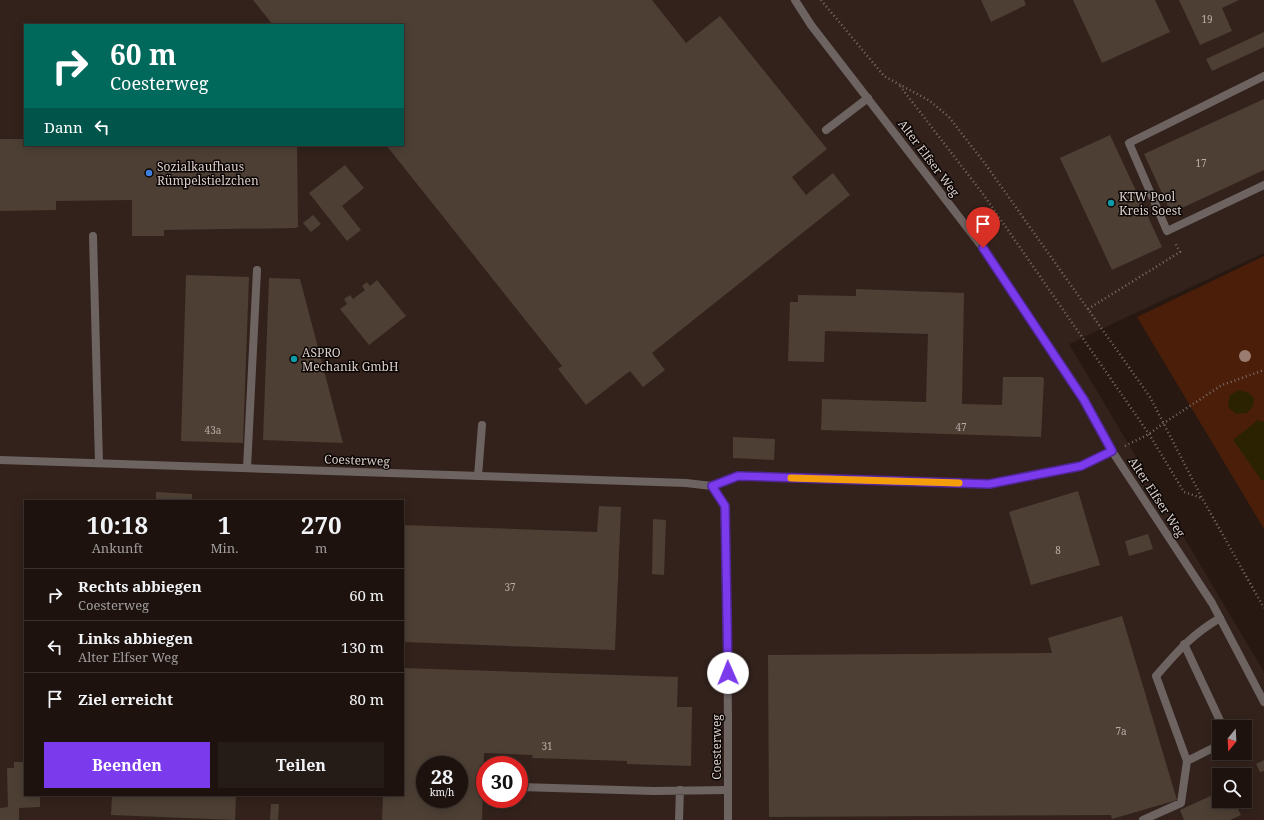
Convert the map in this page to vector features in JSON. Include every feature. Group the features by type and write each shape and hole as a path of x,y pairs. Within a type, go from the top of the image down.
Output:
{"street":[{"name":"Alter Elfser Weg","path":"795,0 811,25 983,248 1084,400 1112,451 1212,603 1264,702"},
{"path":"1264,76 1129,143 1167,231 1264,185"},
{"path":"826,130 868,98"},
{"path":"93,236 99,464"},
{"path":"248,468 257,270"},
{"path":"478,476 482,425"},
{"name":"Coesterweg","path":"0,460 686,483 712,486 738,476 989,484 1081,466 1112,451"},
{"name":"Coesterweg","path":"712,486 725,506 728,685 728,820"},
{"path":"1143,820 1181,803 1187,761 1156,676 1184,644 1204,627 1220,618"},
{"path":"1184,644 1220,720"},
{"path":"1187,761 1212,748"},
{"path":"528,787 728,790"},
{"path":"679,820 680,790"}],"path":[{"path":"821,0 884,76 930,102 949,117 986,164 1150,397 1202,498 1264,608"},
{"path":"898,84 983,194 1149,434 1184,492 1202,498"},
{"path":"1088,309 1180,252 1167,231"},
{"path":"1112,451 1132,444 1149,434 1222,385 1264,370"}],"shaded area":[{"path":"0,0 1264,0 1264,253 1069,344 1264,672 1264,820 0,820"},
{"path":"1264,256 1264,529 1137,317"}],"sand":[{"path":"1239,390 1249,393 1254,398 1253,406 1247,413 1236,414 1228,407 1230,395"},
{"path":"1258,420 1264,422 1264,480 1262,481 1233,440"}],"building":[{"path":"253,0 652,0 686,43 720,16 827,149 792,177 806,195 833,173 850,195 652,353 665,370 643,387 630,371 586,405 558,369 562,366 387,146 404,146 404,24 272,24"},
{"path":"981,0 1024,0 1026,5 991,22"},
{"path":"1073,0 1155,0 1170,32 1102,63"},
{"path":"1179,0 1239,0 1222,8 1232,31 1200,45"},
{"path":"1264,32 1264,47 1212,71 1206,59"},
{"path":"1264,99 1264,170 1171,213 1144,154"},
{"name":"KTW Pool Kreis Soest","path":"1110,135 1162,247 1112,270 1060,158"},
{"name":"Sozialkaufhaus Rümpelstielzchen","path":"0,139 24,139 24,146 297,146 298,227 295,228 164,230 164,236 132,236 132,200 56,201 56,210 0,211"},
{"path":"345,165 364,188 342,206 361,230 347,241 309,193"},
{"path":"313,215 321,224 311,232 303,223"},
{"path":"186,275 249,277 243,443 181,441"},
{"name":"ASPRO Mechanik GmbH","path":"269,278 300,279 343,443 263,440"},
{"path":"377,280 406,316 369,345 340,309 347,304 344,299 350,295 353,299 365,290 362,286 367,282 370,286"},
{"path":"856,289 964,293 962,404 1002,405 1003,377 1042,377 1044,379 1041,437 821,430 822,399 926,402 928,334 825,331 824,362 788,361 790,302 798,302 798,295 856,296"},
{"path":"733,437 775,439 774,460 733,458"},
{"path":"1078,491 1100,565 1031,585 1009,512"},
{"path":"156,492 192,494 192,500 156,500"},
{"path":"599,506 621,507 615,650 404,642 404,525 597,532"},
{"path":"653,519 666,520 664,575 652,574"},
{"path":"1148,534 1153,549 1129,556 1125,541"},
{"path":"1122,616 1177,800 1112,819 1111,815 769,817 768,655 1052,653 1048,638"},
{"path":"404,668 678,677 677,707 692,707 691,766 627,764 627,761 532,758 533,755 484,753 484,756 476,756 476,808 482,808 482,820 382,820 383,796 404,796"},
{"path":"1264,760 1264,771 1260,772 1256,764"},
{"path":"14,762 24,762 24,796 40,796 40,807 19,808 19,820 0,820 0,808 8,807 7,768 14,768"},
{"path":"1212,795 1212,808 1238,808 1241,815 1230,820 1184,820 1180,810"},
{"path":"112,796 236,796 235,820 111,815"},
{"path":"271,804 279,804 278,820 270,820"}],"slow traffic":[{"path":"791,478 959,483"}],"place":[{"name":"Sozialkaufhaus Rümpelstielzchen","path":"149,173"},
{"name":"KTW Pool Kreis Soest","path":"1111,203"},
{"name":"ASPRO Mechanik GmbH","path":"294,359"}],"route":[{"path":"728,673 725,506 712,486 738,476 989,484 1081,466 1112,451 1084,400 983,248"}]}
